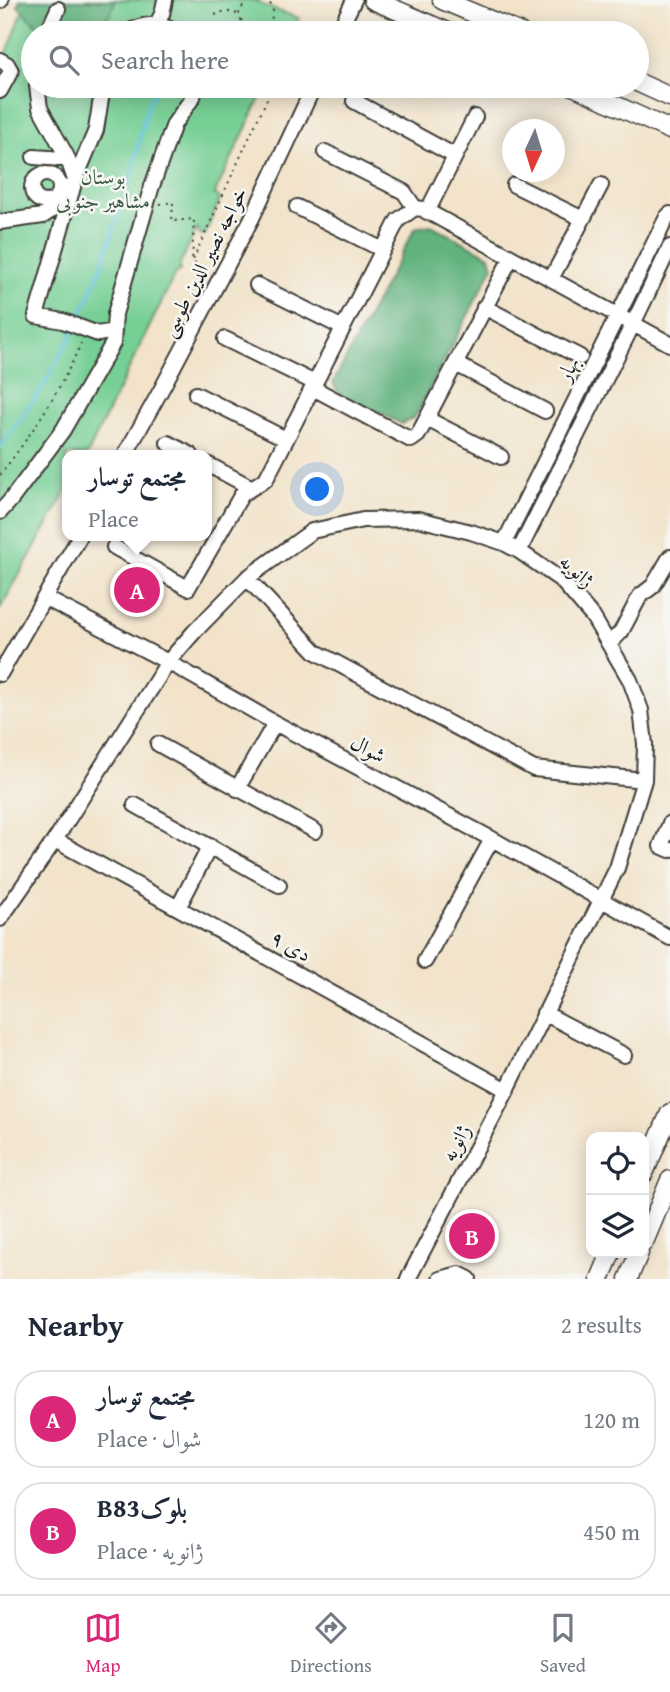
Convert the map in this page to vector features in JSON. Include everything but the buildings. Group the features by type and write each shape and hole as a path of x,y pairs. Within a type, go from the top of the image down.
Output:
{"main road":[{"path":"373,0 422,21"},
{"path":"442,0 493,21"},
{"path":"649,87 670,97"},
{"path":"599,98 670,130"},
{"path":"649,1161 670,1113"},
{"path":"649,1230 670,1180"},
{"path":"600,1279 609,1258"},
{"path":"628,1279 637,1258"}],"street":[{"path":"158,21 165,0"},
{"path":"344,21 354,0"},
{"path":"52,21 58,9"},
{"path":"0,60 7,64 10,71 0,91"},
{"path":"39,98 40,108 75,180"},
{"path":"101,98 96,130 75,180 36,316 63,321 98,334 114,331"},
{"path":"0,512 63,430 113,343 115,314 146,205 174,124 192,98"},
{"name":"خواجه نصیر الدین طوسی","path":"128,450 252,218 308,98"},
{"path":"354,101 456,156"},
{"path":"212,535 242,494 266,479 398,220 421,210 456,156 475,117"},
{"path":"325,152 404,192 421,210 670,344"},
{"path":"34,157 68,161"},
{"path":"0,222 43,216 61,204 60,199 75,180"},
{"path":"514,185 583,219"},
{"path":"551,279 601,185"},
{"path":"297,207 383,250"},
{"name":"بهار","path":"504,543 670,214"},
{"name":"بهار","path":"519,551 670,247"},
{"path":"225,339 411,440 418,435 427,419 511,258"},
{"path":"257,285 343,328"},
{"path":"484,307 580,357"},
{"path":"456,364 545,411"},
{"path":"196,394 286,439"},
{"path":"427,419 501,457"},
{"path":"167,443 181,450"},
{"path":"212,467 252,488"},
{"name":"ژانویه","path":"0,919 55,840 168,662 247,578 312,531 363,520 418,519 504,543 561,580 593,617 630,680 641,710 645,744 644,780 617,868 507,1090 408,1279"},
{"path":"0,674 77,541"},
{"path":"114,547 188,588 209,541"},
{"path":"609,644 621,632 640,596 653,586 670,557"},
{"path":"247,578 316,652 534,769 644,780"},
{"name":"شوال","path":"45,598 168,662 670,938"},
{"path":"237,789 275,723"},
{"path":"158,744 315,831"},
{"path":"135,805 279,885"},
{"path":"670,823 661,846 670,850"},
{"path":"425,961 492,839"},
{"name":"۹ دی","path":"55,840 507,1090"},
{"path":"178,908 210,846"},
{"path":"544,1013 624,1055"},
{"path":"440,1279 459,1274 470,1279"}],"path":[{"path":"242,21 239,14 246,0"},
{"path":"268,0 273,9 271,21"},
{"path":"215,15 225,11 239,14"},
{"path":"192,262 267,98"},
{"path":"146,205 173,202 172,221 194,219 192,262"},
{"path":"192,262 220,277"},
{"path":"0,475 22,446 74,362 85,329"}],"green space":[{"path":"20,0 115,0 104,21 32,21 18,6"},
{"name":"بوستان مشاهیر جنوبی","path":"27,0 248,0 299,18 298,21 21,21 21,98 260,98 214,195 220,199 205,235 199,234 197,228 180,264 180,271 175,274 89,450 62,450 62,499 0,609 0,71"},
{"path":"431,225 490,256 493,267 415,417 402,424 339,394 333,383 415,228"}],"waterway":[{"path":"77,324 100,271 131,176 152,98"},
{"path":"0,447 41,390 74,331"}],"place":[{"name":"مجتمع توسار","path":"137,590"},
{"name":"B83بلوک","path":"472,1236"}]}
